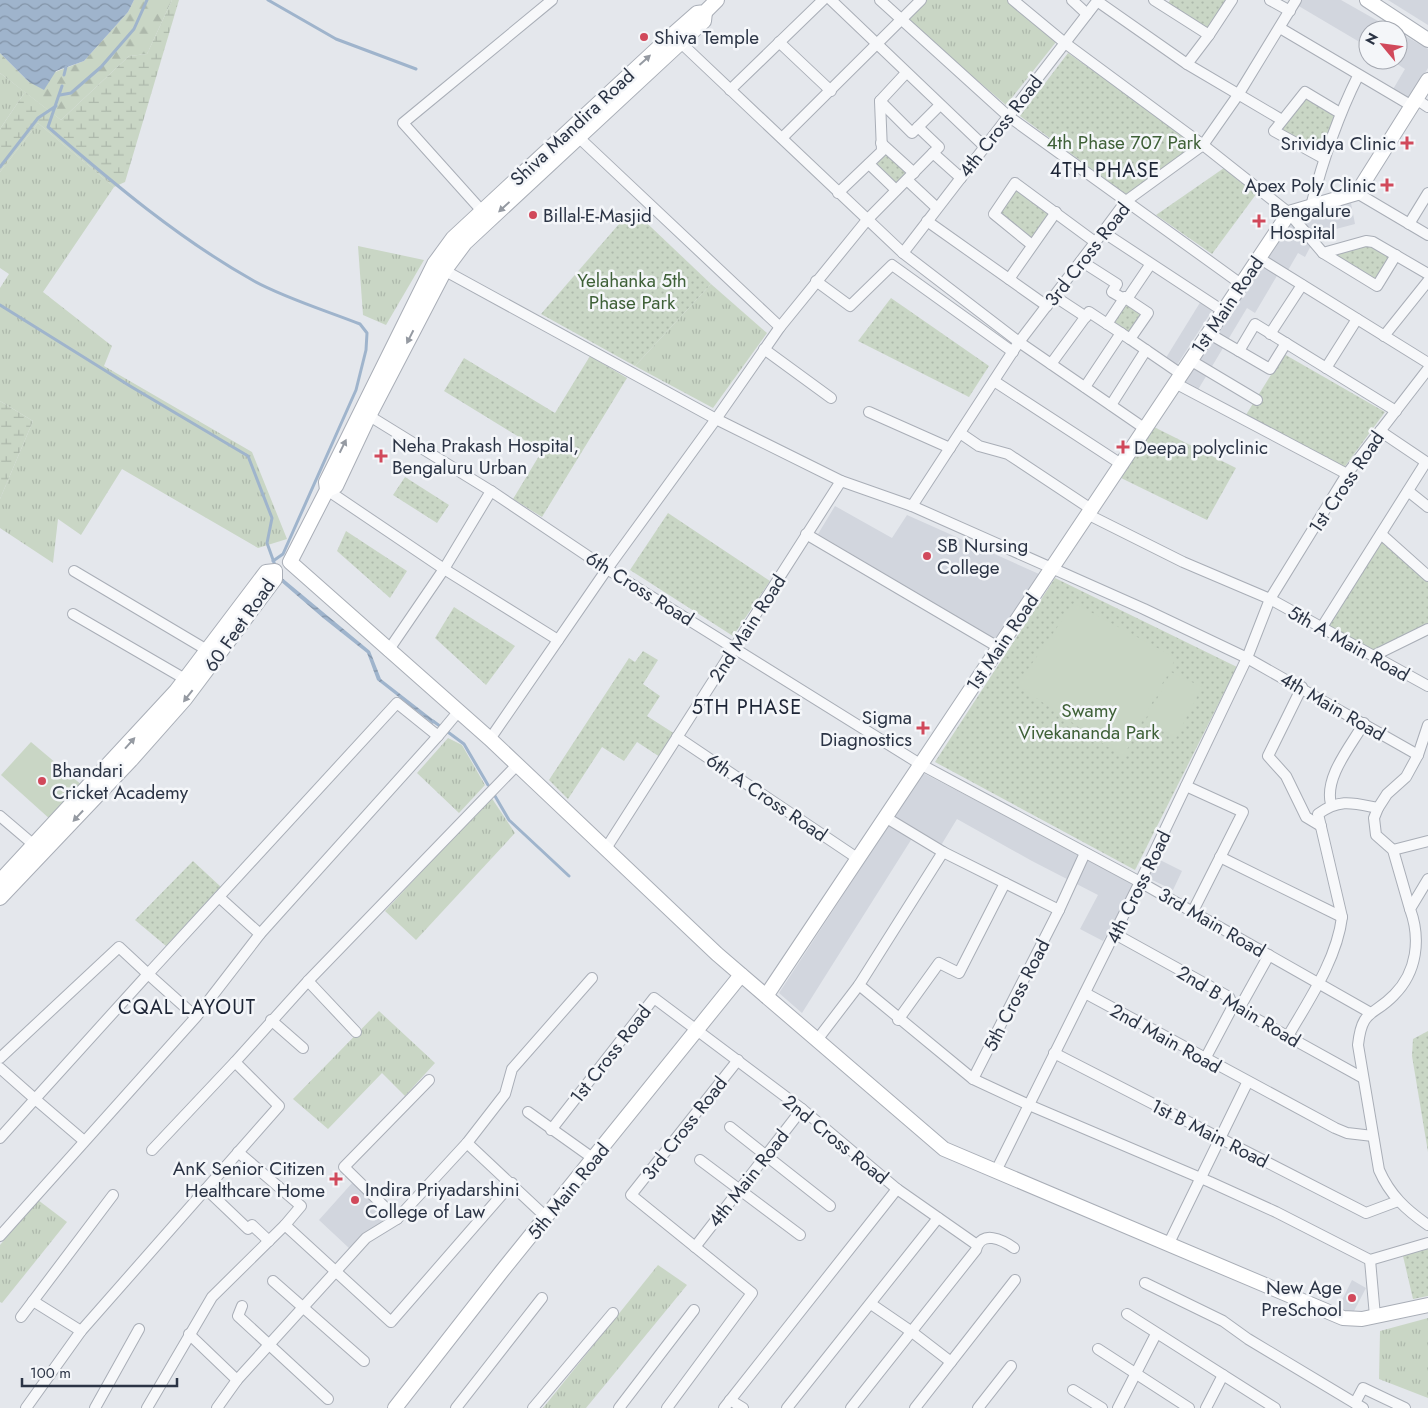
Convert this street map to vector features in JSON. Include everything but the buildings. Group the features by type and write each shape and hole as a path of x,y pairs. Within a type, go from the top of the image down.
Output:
{"street":[{"path":"482,210 403,122 552,0"},
{"name":"Shiva Mandira Road","path":"439,267 453,238 482,210 574,133 697,13 705,12 717,0"},
{"path":"730,90 823,0"},
{"path":"831,0 985,147"},
{"path":"880,0 1008,116 1241,284"},
{"path":"782,138 921,0"},
{"path":"1013,0 1064,43 1203,145 1289,213 1323,252 1377,286 1396,255"},
{"path":"1072,0 1087,14"},
{"path":"1098,0 1187,64 1282,120"},
{"name":"4th Cross Road","path":"903,253 1098,0"},
{"path":"1187,64 1232,0"},
{"path":"1270,0 1290,12"},
{"name":"3rd Cross Road","path":"912,506 1013,352 1102,232 1126,201 1203,145 1238,95 1296,0"},
{"path":"1369,1 1428,40"},
{"path":"1161,2 1209,35"},
{"path":"705,12 704,21 681,43 574,133 439,267 365,413 326,482 327,490 282,566 388,651 490,739 605,850 741,975 944,1149 1343,1318 1362,1320 1428,1305"},
{"path":"1280,28 1358,76 1419,104"},
{"path":"779,42 831,91"},
{"path":"681,43 903,253 1020,342 1144,428"},
{"path":"838,193 882,151 880,101 906,72"},
{"path":"1311,206 1323,158 1340,113 1358,76"},
{"path":"1289,213 1357,193 1419,104 1428,80"},
{"path":"1323,158 1274,131 1305,92 1340,113"},
{"path":"880,101 912,133 940,105"},
{"path":"490,739 607,569 780,327 867,220 939,147 918,127"},
{"path":"574,133 780,327"},
{"path":"881,143 938,208"},
{"path":"933,153 960,178"},
{"path":"868,164 896,190"},
{"path":"1032,245 994,214 1015,183 1096,242"},
{"path":"1357,193 1428,235"},
{"path":"1409,224 1428,193"},
{"path":"1009,279 1056,212"},
{"name":"1st Main Road","path":"766,996 1289,213"},
{"path":"927,221 1046,306"},
{"path":"1102,232 1223,311"},
{"path":"1323,252 1366,241 1374,242 1428,274"},
{"path":"1259,258 1428,363"},
{"path":"1081,260 1117,284 1112,292 1148,313 1130,340"},
{"path":"816,281 850,306 892,265 1013,352"},
{"path":"1107,324 1150,265"},
{"name":"4th Main Road","path":"439,267 716,419 841,481 912,506 1052,567 1247,658 1418,754"},
{"path":"1384,336 1428,281"},
{"path":"1270,334 1302,284"},
{"path":"1054,296 1086,317"},
{"path":"1051,364 1090,312 1146,350 1178,378 1347,474"},
{"path":"1326,368 1357,319"},
{"path":"1239,351 1255,324 1396,411"},
{"path":"1085,387 1120,333"},
{"path":"1208,333 1270,370 1286,343"},
{"path":"764,350 831,398"},
{"path":"1111,405 1146,350"},
{"path":"1190,360 1257,400"},
{"name":"1st Cross Road","path":"1270,599 1347,474 1428,369"},
{"path":"994,381 1121,464"},
{"path":"869,412 950,448"},
{"name":"6th Cross Road","path":"365,413 491,491 607,569 920,764"},
{"path":"1322,627 1426,462 1380,432"},
{"path":"960,433 979,446 1008,454 1089,511"},
{"name":"2nd Main Road","path":"605,850 841,481"},
{"path":"327,490 444,569 558,640"},
{"path":"388,651 444,569 491,491"},
{"path":"1408,491 1428,507"},
{"name":"5th A Main Road","path":"1089,511 1183,562 1270,599 1428,686"},
{"path":"806,534 998,647"},
{"path":"1381,534 1428,576"},
{"name":"60 Feet Road","path":"0,881 122,752 185,679 266,572 282,566"},
{"name":"60 Feet Road","path":"0,898 132,760 185,699 275,579 282,566"},
{"path":"74,571 207,650"},
{"name":"4th Cross Road","path":"996,1171 1115,934 1186,786 1247,658 1270,599"},
{"path":"73,614 185,679"},
{"path":"1372,656 1428,629"},
{"path":"1302,688 1268,756 1286,776 1306,817 1321,826"},
{"path":"0,1138 396,703 438,736"},
{"path":"0,1236 83,1140 196,1018 260,934 458,712"},
{"path":"1331,804 1329,794 1337,770 1364,723"},
{"path":"1428,725 1418,754 1406,776 1387,794 1374,818 1376,835 1393,850 1410,909 1416,940 1410,971 1394,996 1369,1012 1360,1028 1359,1037 1362,1078 1379,1170 1387,1189 1398,1201 1428,1225"},
{"name":"6th A Cross Road","path":"677,737 857,858"},
{"name":"3rd Main Road","path":"920,764 1193,911 1369,1012"},
{"path":"152,1150 235,1062 308,980 517,765"},
{"path":"1186,786 1243,812 1193,911"},
{"path":"1288,1036 1318,983 1341,930 1342,917 1318,814 1331,804 1346,803 1378,808"},
{"path":"0,816 34,845"},
{"path":"885,817 943,852 1059,910"},
{"path":"1393,850 1428,841"},
{"path":"817,1040 859,985 943,852"},
{"name":"5th Cross Road","path":"973,1079 1059,910 1085,853"},
{"path":"1220,857 1342,917"},
{"path":"1410,909 1428,879"},
{"path":"898,1020 939,963 959,973 1005,883"},
{"path":"219,897 260,934"},
{"name":"2nd B Main Road","path":"1115,934 1229,998 1236,1007 1362,1078"},
{"path":"0,1058 119,948 196,1018"},
{"path":"1204,1059 1269,955"},
{"name":"5th Main Road","path":"395,1408 741,975"},
{"path":"217,1408 237,1380 366,1238 396,1219 467,1143 505,1094 512,1069 592,978"},
{"path":"308,980 356,1032"},
{"path":"859,985 898,1020 973,1079 1029,1105 1201,1177 1276,1212 1370,1260 1428,1243"},
{"name":"2nd Main Road","path":"1085,993 1204,1059 1341,1131 1373,1136"},
{"name":"1st Cross Road","path":"551,1130 654,998 698,1029"},
{"path":"271,1020 303,1048"},
{"name":"2nd Cross Road","path":"698,1029 802,1110 897,1189 977,1245"},
{"name":"1st B Main Road","path":"1054,1053 1366,1213 1398,1201"},
{"name":"3rd Cross Road","path":"695,1247 631,1195 738,1060"},
{"path":"26,1408 81,1331 279,1106 235,1062"},
{"path":"0,1068 83,1140"},
{"path":"396,1219 344,1167 429,1080"},
{"path":"1168,1245 1247,1082"},
{"name":"4th Main Road","path":"695,1247 802,1110"},
{"path":"528,1112 594,1159"},
{"path":"730,1127 830,1206"},
{"path":"467,1143 512,1183 546,1217"},
{"path":"147,1408 212,1297 285,1225 301,1206 238,1152"},
{"path":"700,1160 800,1235"},
{"path":"285,1225 391,1322 512,1183"},
{"path":"206,1189 248,1229 252,1225 269,1241"},
{"path":"743,1408 727,1404 897,1189"},
{"path":"21,1318 113,1196"},
{"path":"787,1408 938,1218"},
{"path":"851,1408 976,1250 977,1245 987,1237 992,1237 1004,1241 1014,1248"},
{"path":"667,1408 752,1293 695,1247"},
{"path":"1370,1260 1375,1316"},
{"path":"915,1408 1015,1280"},
{"path":"273,1281 364,1360"},
{"path":"1145,1283 1223,1321 1248,1339 1354,1405 1363,1388 1404,1408"},
{"path":"456,1408 542,1298"},
{"path":"33,1301 81,1331"},
{"path":"871,1304 912,1332 950,1362"},
{"path":"242,1306 238,1316 328,1399"},
{"path":"619,1408 694,1310"},
{"path":"533,1408 613,1313"},
{"path":"1127,1314 1275,1408"},
{"path":"95,1408 139,1329"},
{"path":"189,1334 237,1380"},
{"path":"1118,1408 1156,1334"},
{"path":"1098,1349 1189,1408"},
{"path":"978,1408 1011,1366"},
{"path":"1206,1408 1222,1375"},
{"path":"1073,1390 1102,1408"}],"shaded area":[{"path":"1300,0 1341,0 1376,20 1358,20 1358,41 1297,5"},
{"path":"1388,0 1428,0 1428,25"},
{"path":"1408,38 1428,49 1428,68 1409,100 1392,91 1404,70 1408,70"},
{"path":"1351,203 1355,224 1317,234 1305,257 1298,253 1287,272 1281,269 1255,313 1247,308 1196,393 1181,383 1293,215"},
{"path":"1201,301 1213,309 1175,368 1164,361"},
{"name":"SB Nursing College","path":"835,506 892,538 907,515 1039,574 995,639 818,534"},
{"path":"923,773 1135,883 1103,941 1080,929 1098,895 957,819 940,847 916,832 802,1013 779,993"},
{"path":"1158,859 1182,871 1173,890 1148,878"},
{"name":"Indira Priyadarshini College of Law","path":"353,1182 393,1218 362,1235 349,1248 319,1220"},
{"name":"New Age PreSchool","path":"1352,1280 1366,1288 1353,1313 1348,1313 1338,1308"}],"green space":[{"path":"134,0 172,0 147,54 129,56 61,120 0,73 0,53 29,82 84,61 128,12"},
{"path":"172,0 179,0 125,182 114,187 38,123 0,172 0,129 25,92 61,120 129,56 147,54"},
{"path":"927,0 1008,0 1056,42 1006,105 908,21"},
{"path":"1170,0 1229,0 1210,31 1167,5"},
{"name":"4th Phase 707 Park","path":"1068,53 1197,144 1127,195 1020,116"},
{"path":"0,73 25,92 0,129"},
{"path":"1305,96 1336,114 1320,153 1280,128"},
{"path":"38,123 114,187 43,292 112,346 104,366 252,452 287,539 258,548 122,469 81,535 58,519 53,563 0,528 0,499 33,421 0,401 0,288 9,274 0,268 0,172"},
{"path":"887,150 909,171 895,186 872,165"},
{"path":"1224,168 1257,193 1212,254 1156,215"},
{"path":"1017,187 1051,212 1032,239 998,214"},
{"name":"Yelahanka 5th Phase Park","path":"632,209 711,284 635,366 541,314"},
{"path":"1365,243 1392,256 1376,282 1331,254"},
{"path":"358,246 424,260 386,325 363,315"},
{"path":"711,284 767,333 713,408 635,366"},
{"path":"891,298 989,366 969,397 858,341"},
{"path":"1125,299 1145,313 1130,337 1109,323"},
{"path":"1284,354 1385,412 1343,469 1244,418"},
{"path":"590,356 627,378 542,517 513,499 542,451 444,391 464,358 555,413"},
{"path":"0,401 33,421 0,499"},
{"path":"1154,427 1236,468 1207,520 1121,478"},
{"path":"405,477 449,505 437,523 393,495"},
{"path":"668,513 770,581 733,636 630,570"},
{"path":"346,531 407,571 390,598 337,551"},
{"path":"1381,534 1428,576 1428,629 1373,656 1322,627"},
{"name":"Swamy Vivekananda Park","path":"1055,578 1237,667 1135,870 935,762"},
{"path":"1074,603 1176,658 1123,757 1017,685"},
{"path":"454,607 515,646 486,685 435,638"},
{"path":"643,651 658,660 643,684 660,696 647,716 675,734 660,757 637,742 624,761 602,747 568,799 549,780 629,658 635,662"},
{"path":"1171,672 1202,687 1176,738 1145,722"},
{"path":"448,738 462,745 485,785 459,813 417,773"},
{"name":"Bhandari Cricket Academy","path":"31,742 83,786 51,820 1,775"},
{"path":"491,797 515,833 416,940 385,911"},
{"path":"193,861 221,887 166,946 135,920"},
{"path":"379,1011 435,1063 405,1096 382,1073 328,1129 293,1099"},
{"path":"1428,1031 1428,1152 1412,1056 1413,1039"},
{"path":"38,1200 67,1222 2,1303 0,1302 0,1245"},
{"path":"1428,1248 1428,1296 1413,1299 1403,1256"},
{"path":"658,1265 687,1285 586,1408 543,1408"},
{"path":"1428,1318 1428,1398 1379,1379 1380,1331"}],"water":[{"path":"0,0 134,0 128,12 84,61 56,71 44,90 29,82 0,53"},
{"path":"281,577 370,651 381,679 435,721 433,724 377,680 367,653 279,580"}],"waterway":[{"path":"60,95 71,93 101,67 134,29 147,0"},
{"path":"268,0 336,39 416,69"},
{"path":"64,75 66,67"},
{"path":"62,86 48,127 122,189 173,229 226,265 292,299 360,324 367,333 366,350 356,390 283,554 273,561"},
{"path":"0,167 38,118 56,106"},
{"path":"0,305 130,386 248,456 272,518 267,543 276,568"},
{"path":"433,721 464,744 488,785"},
{"path":"495,796 509,820 569,876"}],"place":[{"name":"Shiva Temple","path":"644,37"},
{"name":"Srividya Clinic","path":"1407,143"},
{"name":"Apex Poly Clinic","path":"1387,185"},
{"name":"Billal-E-Masjid","path":"533,215"},
{"name":"Bengalure Hospital","path":"1259,221"},
{"name":"Deepa polyclinic","path":"1123,447"},
{"name":"Neha Prakash Hospital, Bengaluru Urban","path":"381,456"},
{"name":"SB Nursing College","path":"927,556"},
{"name":"Sigma Diagnostics","path":"923,728"},
{"name":"Bhandari Cricket Academy","path":"42,781"},
{"name":"AnK Senior Citizen Healthcare Home","path":"336,1179"},
{"name":"Indira Priyadarshini College of Law","path":"355,1200"},
{"name":"New Age PreSchool","path":"1352,1298"}],"district":[{"name":"4TH PHASE","path":"1105,170"},
{"name":"5TH PHASE","path":"747,707"},
{"name":"CQAL LAYOUT","path":"187,1007"}]}
